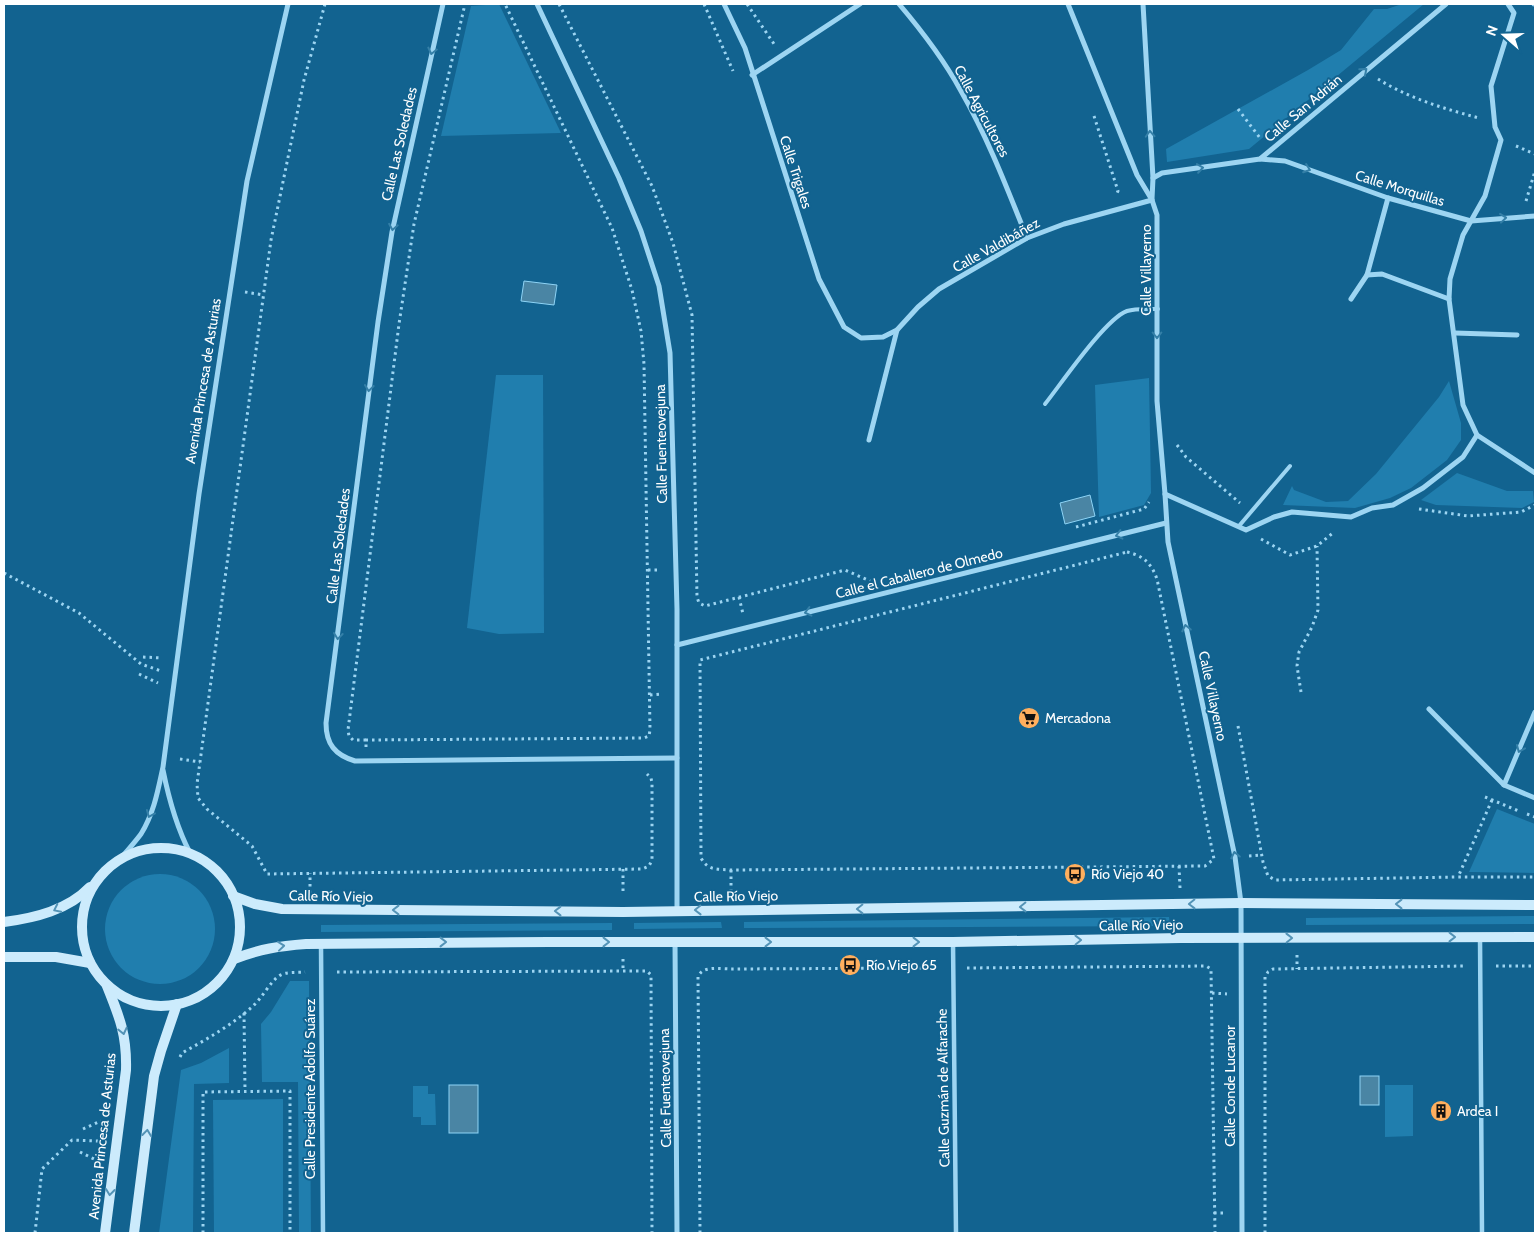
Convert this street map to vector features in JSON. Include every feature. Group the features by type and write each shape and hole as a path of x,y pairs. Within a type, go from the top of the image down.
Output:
{"main road":[{"path":"4,922 53,911 83,895 104,872 121,858 142,850 159,847 175,849 190,853 204,860 217,871 233,896 238,910 239,925 234,959 219,980 208,990 194,998 177,1004 150,1005 136,1002 120,995 107,985 90,964 82,936 82,919 86,902 96,881"},
{"name":"Calle Río Viejo","path":"233,896 255,904 282,909 614,912 1241,903 1535,904"},
{"name":"Calle Río Viejo","path":"234,959 274,946 321,944 953,942 1240,938 1535,937"},
{"path":"4,957 56,957 90,964"},
{"name":"Avenida Princesa de Asturias","path":"105,1233 126,1070 126,1048 123,1029 107,985"},
{"path":"134,1233 154,1076 160,1051 177,1004"}],"street":[{"name":"Avenida Princesa de Asturias","path":"121,858 141,834 150,815 163,767 199,494 247,181 288,4"},
{"name":"Calle Las Soledades","path":"443,4 392,232 378,322 326,733 333,749 347,758 365,761 677,758"},
{"name":"Calle Fuenteovejuna","path":"537,4 619,178 641,231 659,286 670,353 677,644 677,910"},
{"name":"Calle Trigales","path":"724,4 745,48 752,75 819,278 844,327 861,338"},
{"path":"752,75 860,4"},
{"name":"Calle Agricultores","path":"899,4 935,49 962,91 996,161 1027,238"},
{"name":"Calle Villayerno","path":"1068,4 1137,175 1152,200 1157,215 1157,401 1168,542 1237,864 1241,903"},
{"path":"1142,4 1153,178 1152,200"},
{"name":"Calle San Adrián","path":"1153,178 1162,173 1260,159 1446,4"},
{"path":"1508,4 1514,13 1491,86 1495,127 1501,140 1485,196 1462,235 1450,279 1450,299 1463,405 1477,435 1535,473"},
{"name":"Calle Morquillas","path":"1260,159 1285,161 1388,198 1471,221 1535,216"},
{"path":"1351,298 1367,275 1388,198"},
{"name":"Calle Valdibáñez","path":"861,338 884,337 897,330 918,307 939,289 1027,238 1064,224 1152,200"},
{"path":"1367,275 1382,274 1450,299"},
{"name":"Calle Valdibáñez","path":"869,440 897,330"},
{"path":"1455,333 1517,335"},
{"path":"1165,494 1246,530 1274,517 1292,512 1351,517 1372,508 1393,505 1423,488 1463,457 1477,435"},
{"name":"Calle el Caballero de Olmedo","path":"677,644 1166,523"},
{"path":"1429,710 1504,785 1535,798"},
{"path":"1504,785 1535,712"},
{"name":"Avenida Princesa de Asturias","path":"163,767 170,805 179,833 190,853"},
{"path":"1240,938 1241,903"},
{"path":"1480,937 1482,1233"},
{"name":"Calle Conde Lucanor","path":"1240,938 1242,1233"},
{"name":"Calle Fuenteovejuna","path":"675,942 677,1233"},
{"name":"Calle Guzmán de Alfarache","path":"953,942 956,1233"},
{"name":"Calle Presidente Adolfo Suárez","path":"321,944 323,1233"}],"lane":[{"path":"1045,404 1110,322 1129,310 1158,309"},
{"path":"1239,526 1290,466"}],"path":[{"path":"325,4 304,80 271,240 197,784 198,798 207,809 252,846 267,874 642,869 649,866 652,860 652,783 648,774 643,773"},
{"path":"465,4 414,224 399,324 348,730 349,736 354,740 644,738 649,736 650,730 645,374 641,331 632,290 612,228 505,4"},
{"path":"704,4 733,71"},
{"path":"747,4 776,47"},
{"path":"1365,70 1391,88 1449,109 1495,122"},
{"path":"1238,109 1270,150"},
{"path":"1093,114 1115,178 1118,191 1116,194"},
{"path":"1501,140 1535,154"},
{"path":"1521,216 1535,171"},
{"path":"1173,439 1186,457 1252,513"},
{"path":"1068,529 1144,509 1151,499"},
{"path":"1393,505 1468,516 1521,512 1535,506"},
{"path":"1246,530 1290,555 1317,546 1351,517"},
{"path":"1301,692 1297,666 1299,652 1312,627 1318,610 1317,546"},
{"path":"1120,553 1134,553 1144,558 1152,566 1157,579 1214,859 1205,866 731,870 709,868 701,858 700,660 705,658 1120,553"},
{"path":"844,570 869,581 879,578"},
{"path":"4,573 79,613 141,664 175,675"},
{"path":"1238,726 1263,862 1268,876 1275,880 1535,877"},
{"path":"365,761 366,740"},
{"path":"1485,797 1535,817"},
{"path":"1458,877 1492,800"},
{"path":"700,1233 699,972 704,970 732,969 1206,966 1211,969 1215,1233"},
{"path":"1265,1233 1265,976 1268,972 1273,969 1535,966"},
{"path":"178,1061 182,1053 221,1031 255,1004 279,976 291,973 646,971 651,975 652,1233"},
{"path":"244,1013 245,1091"},
{"path":"203,1233 203,1092 245,1091 290,1091 290,1233"},
{"path":"35,1233 42,1169 72,1140 117,1142"}],"shaded area":[{"path":"499,4 561,133 441,136 471,6"},
{"path":"1402,4 1424,4 1249,149 1167,162 1166,149 1341,50 1374,9 1387,9"},
{"path":"524,281 557,285 554,305 521,301"},
{"path":"496,375 543,375 544,633 499,634 467,628"},
{"path":"1149,378 1151,493 1144,505 1099,517 1095,385"},
{"path":"1449,381 1461,423 1461,440 1447,460 1411,488 1390,498 1355,508 1283,505 1292,486 1294,490 1326,502 1348,501 1376,474 1439,397"},
{"path":"1457,473 1507,491 1533,491 1534,502 1522,508 1436,505 1421,500"},
{"path":"1090,495 1095,516 1065,524 1060,503"},
{"path":"1497,809 1535,824 1535,873 1469,872"},
{"path":"160,874 181,878 199,890 211,908 215,929 211,950 199,968 181,980 160,984 139,980 121,968 109,950 105,929 109,908 121,890 139,878"},
{"path":"1535,916 1535,924 1306,925 1306,918"},
{"path":"1169,917 1170,926 744,928 744,922"},
{"path":"721,922 722,928 634,929 634,923"},
{"path":"612,923 612,930 321,932 321,925"},
{"path":"290,981 309,981 311,1233 299,1233 298,1082 262,1082 261,1024 271,1012"},
{"path":"229,1048 229,1083 194,1084 193,1233 159,1233 181,1070 201,1063"},
{"path":"1360,1076 1379,1076 1379,1105 1360,1105"},
{"path":"449,1085 478,1085 478,1133 449,1133"},
{"path":"1385,1085 1413,1085 1413,1136 1385,1137"},
{"path":"413,1086 428,1086 428,1094 435,1094 436,1125 421,1125 421,1117 413,1117"},
{"path":"283,1099 283,1233 214,1233 213,1100"}],"place":[{"name":"Mercadona","path":"1029,718"},
{"name":"Río Viejo 40","path":"1075,874"},
{"name":"Río Viejo 65","path":"850,965"},
{"name":"Ardea I","path":"1441,1111"}]}
